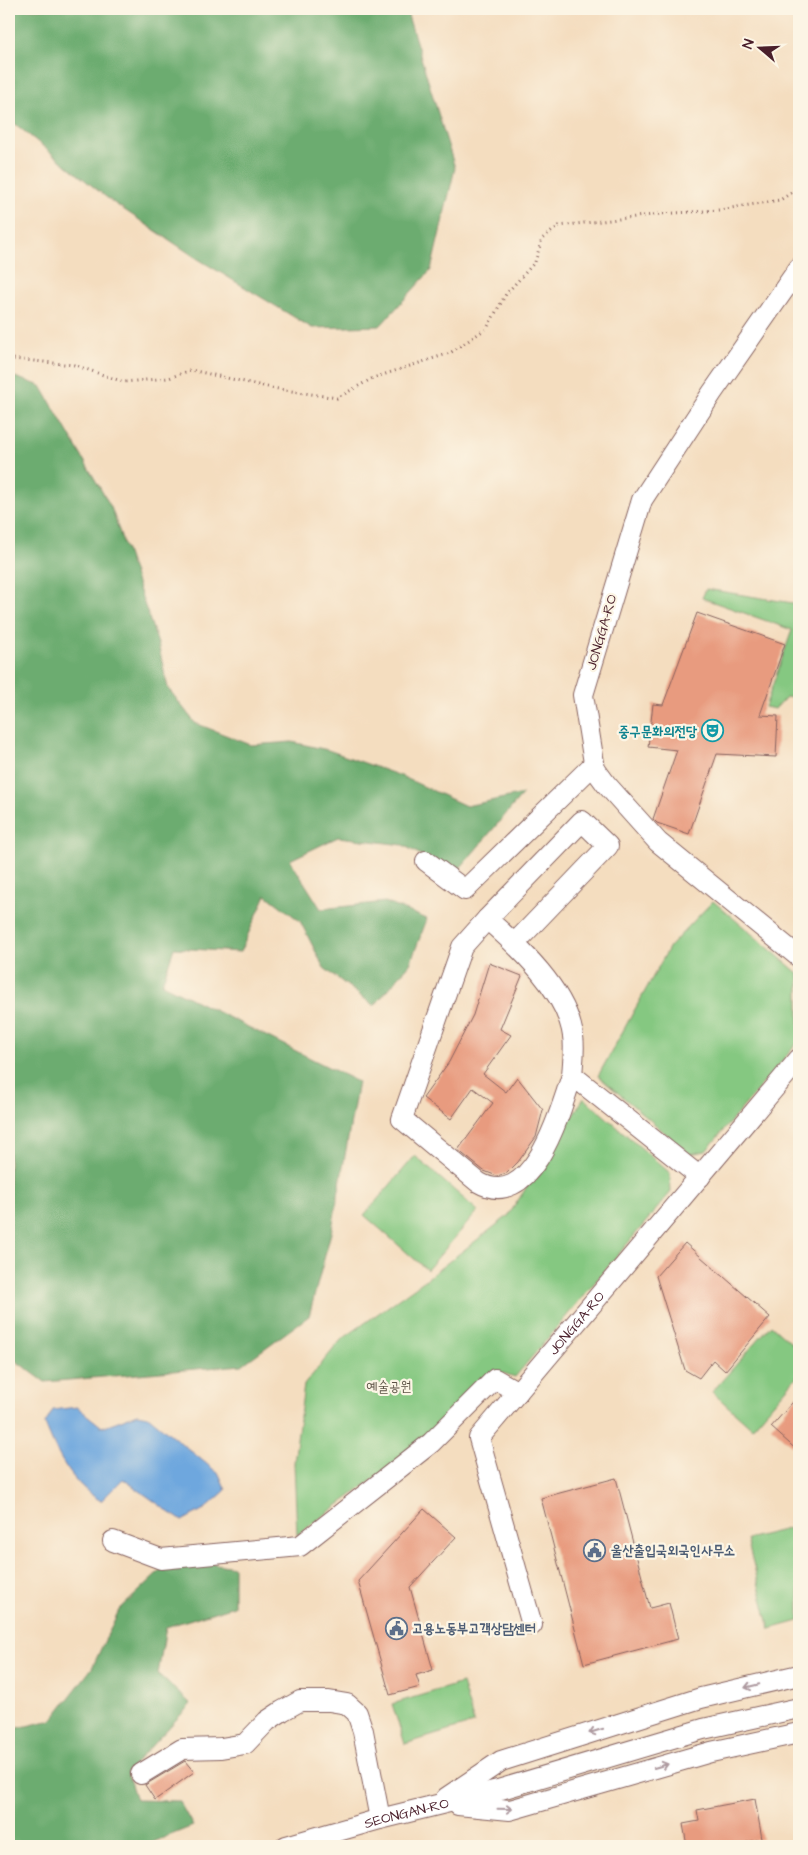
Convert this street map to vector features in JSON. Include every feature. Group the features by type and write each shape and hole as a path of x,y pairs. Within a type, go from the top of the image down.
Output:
{"street":[{"name":"JONGGA-RO","path":"799,268 712,393 642,500 583,695 594,764 606,784 658,842 799,957"},
{"path":"426,861 466,890 594,764"},
{"path":"487,919 515,944 537,968 567,1016 573,1035 572,1075 547,1145 520,1180 510,1186 488,1188 478,1182 402,1119 462,947 487,919 582,821 608,846 515,944"},
{"name":"JONGGA-RO","path":"532,1626 479,1438 799,1059"},
{"path":"572,1075 700,1177"},
{"path":"113,1541 160,1559 300,1546 431,1443 495,1379 518,1392"},
{"path":"439,1804 501,1761 701,1698 799,1675"},
{"path":"141,1774 182,1749 221,1748 245,1744 266,1721 282,1710 300,1702 338,1702 347,1704 357,1713 363,1732 380,1819"},
{"name":"SEONGAN-RO","path":"286,1846 380,1819 498,1790 703,1729 799,1708"},
{"path":"439,1804 510,1810 711,1752 799,1733"}],"path":[{"path":"9,362 13,359 42,360 74,365 124,382 170,378 191,370 272,388 337,398 373,378 450,353 487,328 506,294 534,262 542,239 559,226 661,214 719,210 780,200 799,188"}],"green space":[{"path":"9,9 406,9 455,168 431,270 380,326 312,328 198,259 111,201 9,119"},
{"path":"9,375 41,386 111,507 158,644 168,688 195,723 251,745 292,742 328,750 401,776 466,806 523,794 455,874 403,845 338,837 290,860 321,909 385,902 427,919 410,964 374,1006 324,968 300,921 266,895 240,952 174,948 162,984 358,1082 332,1229 309,1316 242,1365 45,1382 9,1356"},
{"path":"706,589 799,604 799,699 786,697 775,709 765,707 792,630 702,598"},
{"path":"713,901 799,974 799,1041 706,1151 690,1154 598,1076 670,946"},
{"name":"예술공원","path":"584,1098 670,1173 671,1192 515,1377 500,1372 425,1442 297,1535 294,1463 304,1385 341,1340 421,1283 508,1216"},
{"path":"415,1156 478,1211 427,1270 364,1215"},
{"path":"771,1325 799,1350 799,1374 752,1428 712,1392"},
{"path":"799,1526 799,1621 770,1629 747,1539"},
{"path":"175,1557 234,1567 234,1606 166,1627 158,1674 191,1704 127,1772 136,1800 179,1801 193,1826 143,1846 9,1846 9,1730 52,1720 92,1668 119,1610"},
{"path":"462,1683 474,1723 405,1744 392,1704"}],"water":[{"path":"77,1407 102,1427 137,1414 148,1416 219,1474 226,1490 206,1508 182,1521 123,1479 101,1501 82,1486 67,1468 60,1458 45,1424 53,1410"}],"building":[{"name":"중구문화의전당","path":"697,613 785,644 760,715 778,716 776,757 717,754 689,834 657,823 653,819 677,750 648,747 653,704 663,705"},
{"path":"489,963 522,976 500,1029 511,1035 483,1074 506,1092 517,1077 543,1110 536,1137 518,1162 507,1173 497,1176 484,1171 458,1150 493,1103 473,1088 451,1119 423,1098 449,1062 473,1015"},
{"path":"685,1243 770,1317 725,1371 713,1360 699,1378 685,1370 656,1276"},
{"path":"799,1395 799,1452 771,1427"},
{"name":"울산출입국외국인사무소","path":"616,1478 650,1608 669,1603 678,1639 584,1664 541,1498"},
{"name":"고용노동부고객상담센터","path":"424,1509 456,1537 410,1587 433,1670 416,1675 420,1687 390,1695 358,1581"},
{"path":"185,1761 194,1772 155,1800 145,1785"},
{"path":"755,1799 762,1839 747,1842 748,1846 687,1846 683,1824 699,1821 697,1810"}],"place":[{"name":"중구문화의전당","path":"713,731"},
{"name":"울산출입국외국인사무소","path":"595,1550"},
{"name":"고용노동부고객상담센터","path":"396,1628"}]}
